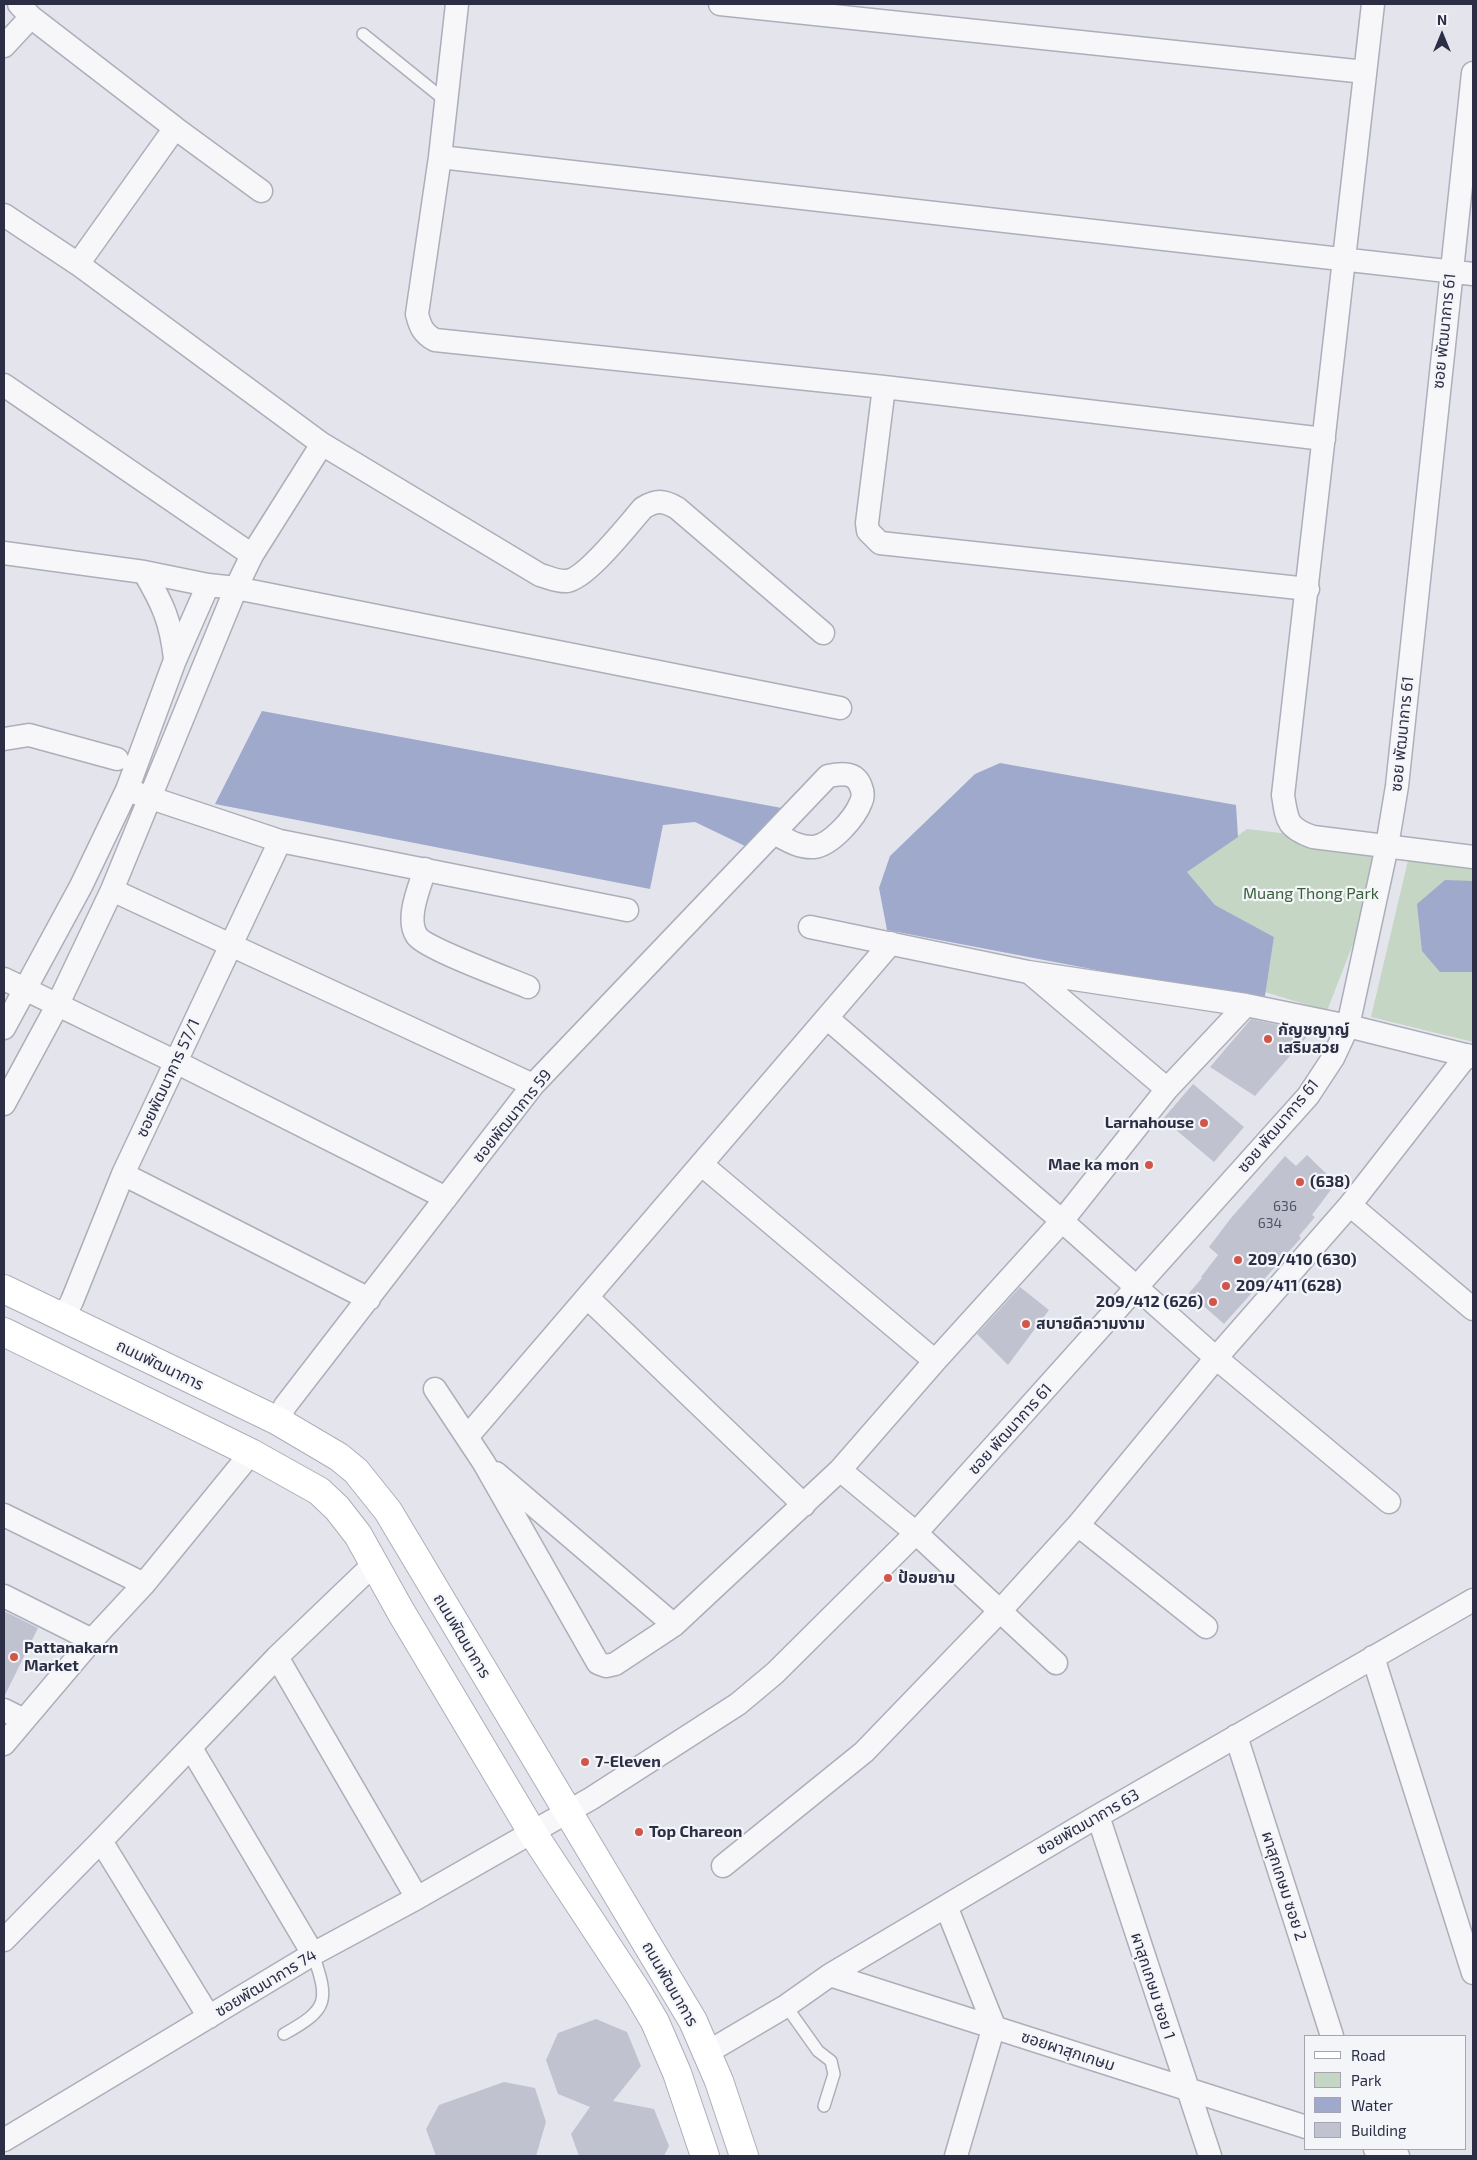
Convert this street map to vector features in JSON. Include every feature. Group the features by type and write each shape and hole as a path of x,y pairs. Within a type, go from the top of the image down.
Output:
{"main road":[{"name":"ถนนพัฒนาการ","path":"4,1289 278,1421 340,1456 356,1471 388,1511 683,2004 708,2052 744,2156"},
{"name":"ถนนพัฒนาการ","path":"4,1332 251,1454 319,1490 343,1514 358,1535 532,1832 655,2022 677,2073 705,2156"}],"street":[{"path":"457,4 440,157 416,314 426,336 435,340 884,387 1324,439"},
{"path":"720,4 1365,72"},
{"path":"1372,4 1308,590 1283,795 1286,816 1295,831 1312,837 1473,857"},
{"path":"4,46 25,10 176,128 261,191"},
{"name":"ซอย พัฒนาการ 61","path":"532,1832 738,1704 775,1673 916,1533 1308,1096 1333,1058 1348,1026 1387,846 1396,786 1450,272 1473,73"},
{"path":"78,264 176,128"},
{"path":"440,157 1473,274"},
{"path":"4,215 78,264 322,444 540,575 554,580 567,581 576,577 593,564 643,508 654,502 666,501 677,508 823,633"},
{"path":"4,384 252,555"},
{"path":"884,387 867,523 868,531 880,543 1308,590"},
{"path":"4,1104 57,1006 112,890 236,588 252,555 322,444"},
{"path":"4,553 144,572 208,585 236,588 840,708"},
{"path":"144,572 162,602 169,622 175,660"},
{"path":"4,1028 81,886 127,790 175,660 208,585"},
{"path":"4,739 29,735 117,759"},
{"path":"127,790 280,842 627,910"},
{"name":"ซอยพัฒนาการ 59","path":"278,1421 285,1406 533,1085 774,833"},
{"name":"ซอยพัฒนาการ 57/1","path":"63,1318 72,1301 124,1174 280,842"},
{"path":"425,869 414,903 413,921 417,936 432,947 528,987"},
{"path":"112,890 533,1085"},
{"path":"723,1866 864,1752 1000,1611 1078,1525 1216,1358 1350,1205 1470,1056 1348,1026 1246,1005 1028,972 810,927"},
{"path":"467,1437 891,943"},
{"path":"1028,972 1167,1089"},
{"path":"4,979 176,1062 446,1198"},
{"path":"435,1389 484,1463 598,1663 606,1666 615,1664 674,1625 840,1470 935,1360 1062,1221 1167,1089 1246,1005"},
{"path":"827,1018 1062,1221 1216,1358 1389,1502"},
{"path":"701,1164 935,1360"},
{"path":"124,1174 369,1298"},
{"path":"1350,1205 1473,1309"},
{"path":"588,1298 804,1505"},
{"path":"4,1744 92,1640 144,1584 251,1454"},
{"path":"484,1463 674,1625"},
{"path":"840,1470 916,1533 1056,1663"},
{"path":"4,1515 144,1584"},
{"path":"1078,1525 1206,1627"},
{"path":"11,1932 277,1657 374,1564"},
{"path":"4,1596 92,1640"},
{"name":"ซอยพัฒนาการ 63","path":"708,2052 786,2006 830,1975 1098,1816 1473,1600"},
{"path":"277,1657 417,1898"},
{"path":"1373,1657 1473,1972"},
{"path":"4,1710 24,1720"},
{"name":"ผาสุกเกษม ซอย 2","path":"1236,1736 1332,2035"},
{"path":"191,1748 314,1954"},
{"name":"ผาสุกเกษม ซอย 1","path":"1098,1816 1186,2090 1210,2156"},
{"name":"ซอยพัฒนาการ 74","path":"4,2140 314,1954 532,1832"},
{"path":"101,1841 200,2022"},
{"path":"946,1906 994,2026 956,2156"},
{"name":"ซอยผาสุกเกษม","path":"830,1975 1304,2126"},
{"path":"1378,2150 1398,2156"}],"lane":[{"path":"363,34 446,101"},
{"path":"284,2034 309,2020 319,2008 323,1996 323,1984 314,1954"},
{"path":"786,2006 818,2051 831,2061 834,2074 824,2106"}],"green space":[{"name":"Muang Thong Park","path":"1247,829 1391,846 1327,1011 1265,992 1274,937 1215,905 1187,872"},
{"name":"Muang Thong Park","path":"1410,852 1473,857 1473,1042 1371,1017"}],"water":[{"path":"262,711 787,809 745,846 695,822 663,825 650,889 215,804"},
{"path":"1000,763 1236,805 1238,837 1187,872 1215,905 1274,937 1264,1002 887,930 879,888 890,856 975,774"},
{"path":"1445,880 1473,881 1473,972 1440,972 1422,951 1417,904"}],"building":[{"path":"1251,1019 1311,1032 1255,1096 1210,1067"},
{"name":"Larnahouse","path":"1193,1084 1244,1127 1214,1162 1163,1119"},
{"path":"1307,1155 1336,1183 1312,1215 1315,1217 1299,1236 1301,1238 1224,1324 1189,1293 1218,1255 1209,1247 1231,1218 1285,1156 1296,1166"},
{"path":"1020,1287 1049,1310 1008,1365 977,1334"},
{"name":"Pattanakarn Market","path":"4,1611 38,1628 4,1697"},
{"path":"596,2019 627,2032 641,2066 613,2101 654,2109 669,2146 664,2156 579,2156 571,2134 590,2107 558,2094 546,2060 558,2033"},
{"path":"504,2082 535,2088 546,2122 536,2156 436,2156 426,2129 439,2105"}],"place":[{"name":"กัญชญาญ์ เสริมสวย","path":"1268,1039"},
{"name":"Larnahouse","path":"1204,1123"},
{"name":"Mae ka mon","path":"1149,1165"},
{"name":"(638)","path":"1300,1182"},
{"name":"209/410 (630)","path":"1238,1260"},
{"name":"209/411 (628)","path":"1226,1286"},
{"name":"209/412 (626)","path":"1213,1302"},
{"name":"สบายดีความงาม","path":"1026,1324"},
{"name":"ป้อมยาม","path":"888,1578"},
{"name":"Pattanakarn Market","path":"14,1657"},
{"name":"7-Eleven","path":"585,1762"},
{"name":"Top Chareon","path":"639,1832"}]}
